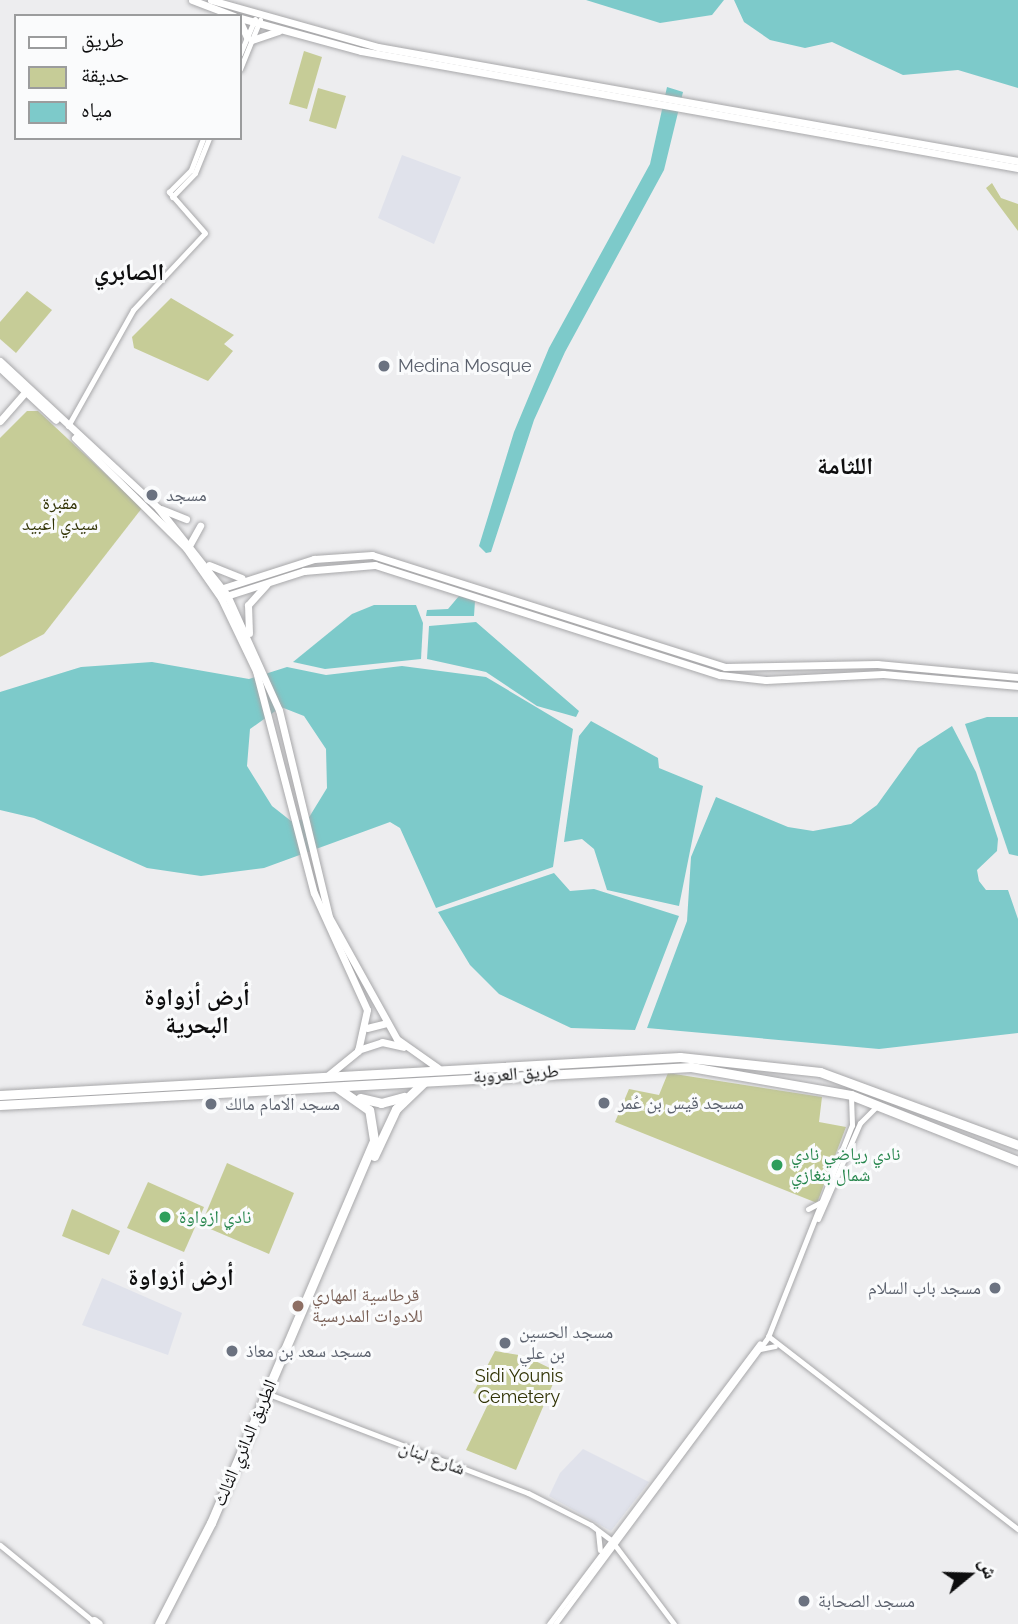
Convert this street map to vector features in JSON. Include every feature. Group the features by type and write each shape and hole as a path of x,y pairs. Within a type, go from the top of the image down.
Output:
{"highway":[{"name":"طريق العروبة","path":"0,1105 19,1109 327,1081 390,1069 653,1056 788,1066 1018,1145"},
{"path":"785,1080 788,1066"},
{"name":"طريق العروبة","path":"0,1095 327,1081 391,1082 659,1067 785,1080 850,1095 880,1104 1018,1161"},
{"path":"390,1069 391,1082"},
{"name":"الطريق الدائري الثالث","path":"166,1624 390,1119 407,1095 425,1080"},
{"path":"327,1081 359,1098 381,1103 407,1095"},
{"path":"359,1098 373,1117 390,1119"},
{"name":"الطريق الدائري الثالث","path":"159,1624 191,1567 268,1394 366,1161 375,1136 373,1117"},
{"path":"992,1151 998,1136"}],"main road":[{"path":"192,0 229,14"},
{"path":"211,0 281,31 688,106 1018,161"},
{"path":"242,20 257,20 378,47 654,100"},
{"path":"242,24 250,38 281,31"},
{"path":"688,106 1018,168"},
{"path":"0,361 39,404 167,526 221,593 260,669"},
{"path":"0,368 159,509 198,555 251,644 260,669 321,912 363,998 367,1028 358,1051"},
{"path":"12,379 16,405"},
{"path":"1,420 29,392"},
{"path":"16,405 39,404"},
{"path":"159,509 186,519"},
{"path":"190,544 201,526"},
{"path":"198,555 222,575 247,578"},
{"path":"221,593 247,578 353,555 455,578 725,667 877,664 985,679"},
{"path":"221,593 272,580 365,564 452,586 720,675 766,680 883,674 1015,681"},
{"path":"251,644 248,605 272,580"},
{"path":"309,864 334,928 387,1023 404,1047"},
{"path":"367,1028 387,1023"},
{"path":"327,1081 358,1051 382,1042 404,1047 438,1068"}],"street":[{"path":"242,63 257,20"},
{"path":"242,51 250,38"},
{"path":"170,195 191,170 202,140"},
{"path":"170,195 195,173 208,140"},
{"path":"68,426 133,310 205,233 170,195"},
{"path":"809,1237 853,1121 850,1095"},
{"path":"552,1624 600,1550 618,1532 758,1352 773,1325 858,1127 880,1104"},
{"path":"808,1209 821,1202"},
{"path":"773,1325 778,1346"},
{"path":"765,1338 1018,1529"},
{"path":"552,1624 610,1541 765,1338"},
{"path":"758,1352 778,1346"},
{"name":"شارع لبنان","path":"268,1394 528,1493 592,1525 610,1541 674,1624"},
{"name":"شارع لبنان","path":"592,1525 610,1541"},
{"path":"597,1532 600,1550"},
{"path":"618,1532 618,1551"},
{"path":"0,1545 96,1623"}],"shaded area":[{"path":"402,155 461,177 434,244 378,218"},
{"path":"102,1278 182,1313 168,1355 82,1325"},
{"path":"583,1449 649,1482 611,1531 549,1496 560,1473"}],"green space":[{"path":"304,51 322,57 307,109 289,104"},
{"path":"318,88 346,96 336,129 309,121"},
{"path":"992,183 1001,198 1018,204 1018,231 986,188"},
{"path":"27,291 52,310 16,353 0,339 0,322"},
{"path":"171,298 234,335 224,344 233,351 208,381 134,348 132,337"},
{"name":"مقبرة سيدي اعبيد","path":"27,411 38,411 142,508 44,634 0,657 0,438"},
{"name":"نادي رياضي نادي شمال بنغازي","path":"668,1073 822,1097 819,1122 846,1127 817,1203 615,1122 629,1089 659,1095"},
{"path":"227,1163 294,1193 269,1254 201,1225"},
{"name":"نادي ازواوة","path":"148,1182 204,1207 184,1252 127,1228"},
{"path":"72,1209 120,1231 109,1255 62,1236"},
{"name":"Sidi Younis Cemetery","path":"495,1351 525,1356 558,1372 516,1470 466,1450 490,1400 473,1393"}],"water":[{"path":"586,0 724,0 712,15 660,23"},
{"path":"734,0 1018,0 1018,88 958,70 903,75 832,42 805,48 770,40 744,22"},
{"path":"667,87 683,92 664,170 565,352 534,420 491,552 486,553 479,546 514,432 549,348 650,164"},
{"path":"459,596 475,601 474,616 426,616 427,610 448,609"},
{"path":"374,605 416,605 423,623 421,659 325,669 293,662 352,614"},
{"path":"476,622 579,711 576,717 537,706 486,672 427,659 429,626"},
{"path":"152,662 249,679 287,667 326,675 402,666 486,677 573,729 553,867 436,908 400,828 390,822 264,868 201,876 147,868 34,818 0,810 0,692 81,667","holes":["281,707 304,716 326,749 327,788 308,819 291,821 272,806 247,766 250,729"]},
{"path":"987,717 1018,717 1018,856 1009,854 965,724"},
{"path":"591,721 658,758 659,768 703,786 679,906 607,890 594,849 582,839 564,842 579,736"},
{"path":"952,726 976,772 998,839 997,851 977,870 979,881 986,890 1008,890 1018,919 1018,1033 879,1049 647,1028 687,921 691,857 716,797 788,827 813,831 851,824 877,805 918,748"},
{"path":"554,873 570,891 594,889 679,916 635,1030 571,1028 499,994 470,965 438,912"}],"place":[{"name":"Medina Mosque","path":"384,366"},
{"name":"مسجد","path":"152,495"},
{"name":"مسجد قيس بن عُمر","path":"604,1103"},
{"name":"مسجد الامام مالك","path":"211,1104"},
{"name":"نادي رياضي نادي شمال بنغازي","path":"777,1165"},
{"name":"نادي ازواوة","path":"165,1217"},
{"name":"مسجد باب السلام","path":"995,1288"},
{"name":"قرطاسية المهاري للادوات المدرسية","path":"298,1306"},
{"name":"مسجد الحسين بن علي","path":"505,1343"},
{"name":"مسجد سعد بن معاذ","path":"232,1351"},
{"name":"مسجد الصحابة","path":"804,1601"}],"district":[{"name":"الصابري","path":"129,272"},
{"name":"اللثامة","path":"845,466"},
{"name":"أرض أزواوة البحرية","path":"197,1011"},
{"name":"أرض أزواوة","path":"181,1277"}]}
